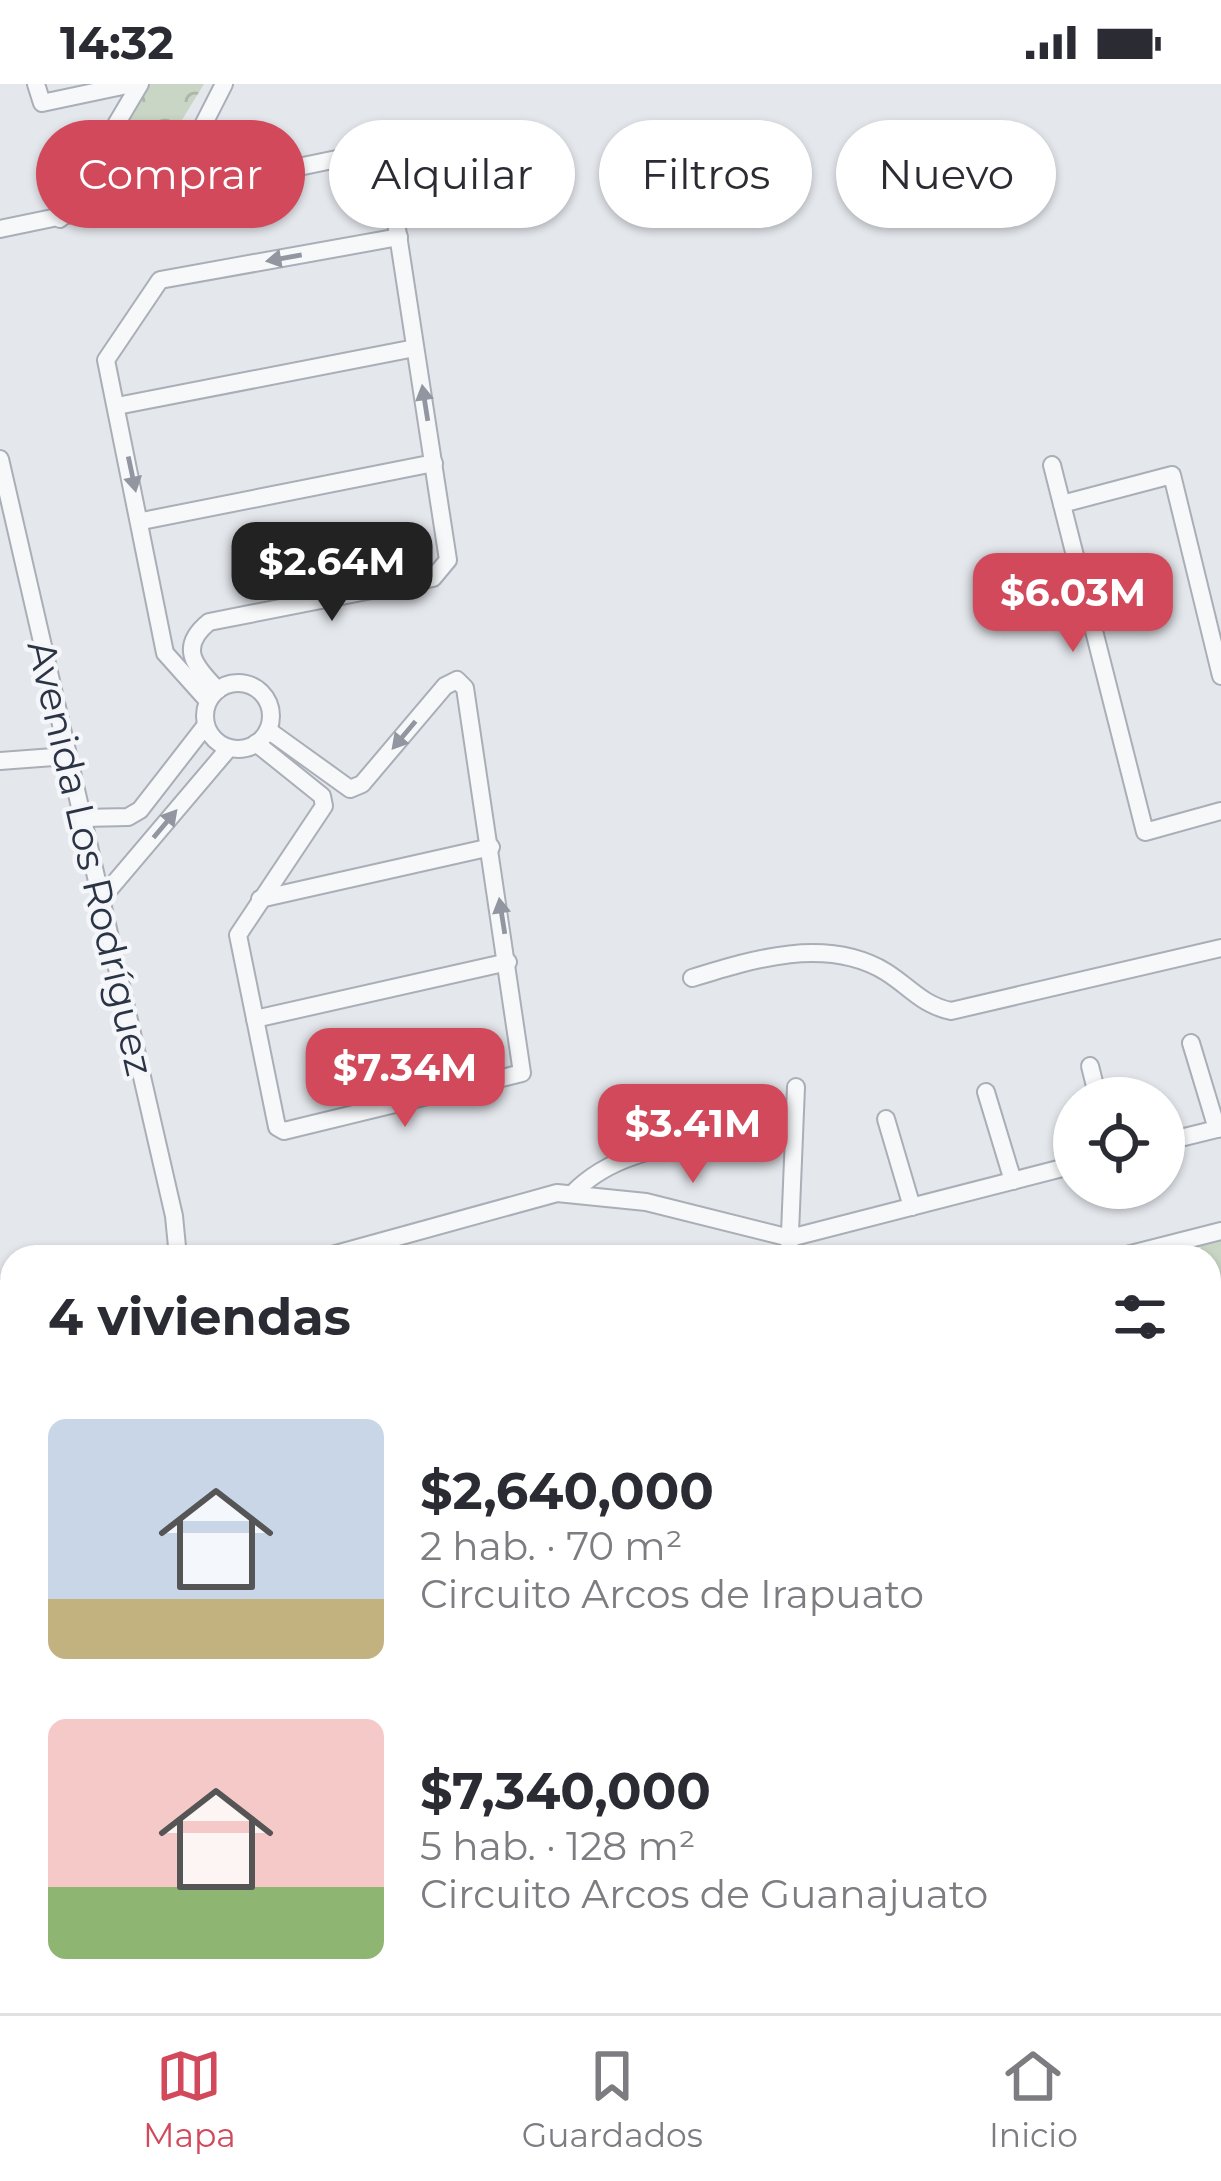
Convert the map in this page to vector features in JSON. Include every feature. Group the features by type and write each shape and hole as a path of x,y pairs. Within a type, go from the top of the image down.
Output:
{"street":[{"path":"36,84 42,104 136,84"},
{"path":"116,120 136,84"},
{"path":"205,120 224,84"},
{"path":"0,229 36,223"},
{"path":"82,818 128,817 140,810 206,724 213,695 189,649 195,633 209,622 433,578 448,560 397,228"},
{"path":"213,695 165,653 106,360 160,280 399,237"},
{"path":"117,406 416,347"},
{"path":"142,521 434,463"},
{"path":"1052,465 1145,832 1221,812"},
{"name":"Avenida Los Rodríguez","path":"1,471 174,1216 177,1245"},
{"path":"1062,504 1172,475 1220,665"},
{"path":"101,899 229,748 262,737 350,789 362,784 445,686 457,680 468,695 522,1073 284,1131 277,1126 238,935 324,806 322,796 262,737"},
{"path":"213,695 242,683 263,695 269,706 262,737"},
{"path":"206,724 229,748"},
{"path":"0,761 67,757"},
{"path":"260,898 491,847"},
{"path":"692,978 774,956 824,953 862,960 930,1007 951,1011 1221,948"},
{"path":"255,1019 508,962"},
{"path":"1185,1137 1219,1128 1191,1042"},
{"path":"1090,1066 1093,1077"},
{"path":"789,1245 796,1087"},
{"path":"986,1092 1012,1181"},
{"path":"886,1119 912,1207"},
{"path":"574,1192 596,1170 627,1156 738,1134"},
{"path":"795,1245 912,1207 1053,1170"},
{"path":"368,1245 535,1198 574,1192 646,1202 783,1245"},
{"path":"1166,1245 1221,1231"}],"green space":[{"path":"143,84 204,84 182,120 120,120"}]}
